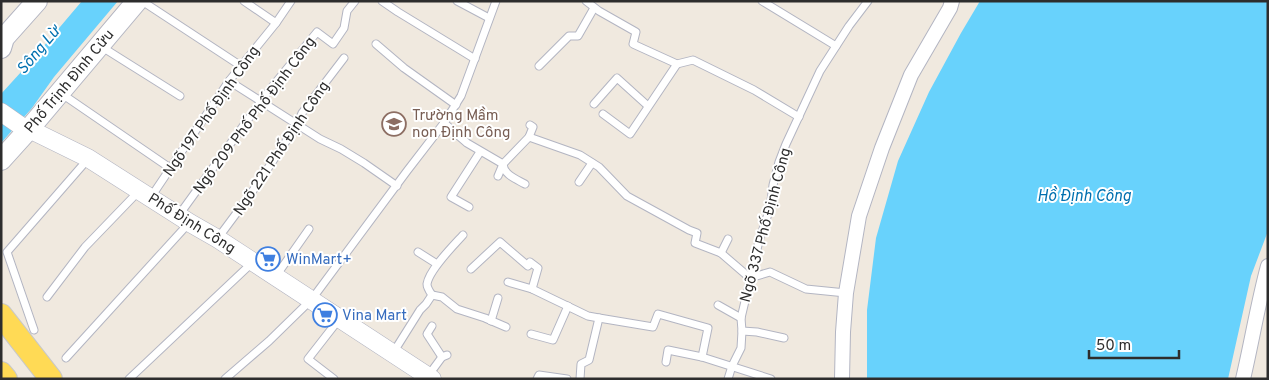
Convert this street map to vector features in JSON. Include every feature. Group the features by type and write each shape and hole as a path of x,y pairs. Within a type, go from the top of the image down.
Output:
{"main road":[{"path":"2,41 37,1"},
{"name":"Phố Trịnh Đình Cửu","path":"1,160 25,127 59,92 137,1"},
{"path":"1,316 42,376"},
{"path":"1,373 6,379"}],"street":[{"path":"842,379 846,293 859,216 882,148 911,75 950,8 952,1"},
{"name":"Phố Định Công","path":"1,112 25,127 88,158 276,276 430,377"},
{"path":"1243,379 1250,353 1260,295 1268,266"}],"lane":[{"path":"142,1 241,66"},
{"path":"244,1 276,23"},
{"name":"Ngõ 197 Phố Định Công","path":"46,296 85,247 145,194 170,168 229,81 276,23 291,1"},
{"name":"Ngõ 209 Phố Phố Định Công","path":"66,358 184,219 261,102 317,32 332,44 344,28 347,11 355,1"},
{"path":"382,1 475,59"},
{"path":"457,1 489,18"},
{"path":"224,379 269,341 312,300 444,123 464,90 496,1"},
{"path":"586,1 594,8 636,32 633,44 678,64 693,60 754,90 799,118"},
{"path":"762,1 836,46"},
{"name":"Ngõ 337 Phố Định Công","path":"728,379 741,348 741,318 770,208 773,185 786,144 820,71 868,1"},
{"path":"539,66 570,36 578,36 594,8"},
{"path":"376,44 404,68 456,105"},
{"path":"100,45 180,96"},
{"name":"Ngõ 221 Phố Định Công","path":"218,239 297,125 302,112 344,58"},
{"path":"602,114 630,134 678,64"},
{"path":"594,104 617,78 648,106"},
{"path":"229,81 320,139 364,163 397,186"},
{"path":"59,92 170,168"},
{"path":"444,123 467,143 503,164"},
{"path":"498,176 503,164 529,137 533,127 530,125"},
{"path":"529,137 580,155 599,167 627,196 697,233 695,243 721,253 750,278 770,272 806,289 846,293"},
{"path":"469,207 451,197 480,152"},
{"path":"34,330 7,252 88,158"},
{"path":"579,182 592,163"},
{"path":"503,164 506,173 525,184"},
{"path":"276,276 310,229"},
{"path":"463,235 437,264 427,285 429,291 432,295 442,298 457,309 506,327"},
{"path":"721,253 728,238"},
{"path":"471,269 480,256 500,242 528,266 530,262 538,268 532,289"},
{"path":"418,252 437,264"},
{"path":"129,379 254,262"},
{"path":"508,282 532,289 588,316 653,327 658,314 708,328 702,357"},
{"path":"393,353 420,310 432,295"},
{"path":"491,321 498,298"},
{"path":"718,305 741,318"},
{"path":"531,334 552,340 568,306"},
{"path":"334,379 308,359 340,318"},
{"path":"580,379 581,364 589,360 599,318"},
{"path":"430,377 445,356 427,334 432,326"},
{"path":"742,331 784,338"},
{"path":"666,362 668,350 702,357 771,379"},
{"path":"538,377 567,379"}],"water":[{"path":"82,1 118,1 54,77 32,108 1,143 1,94"},
{"name":"Hồ Định Công","path":"980,1 1268,1 1268,231 1251,276 1228,379 867,379 867,310 876,238 898,161 929,92"}],"place":[{"name":"Trường Mầm non Định Công","path":"394,124"},
{"name":"WinMart+","path":"268,259"},
{"name":"Vina Mart","path":"325,315"}],"water label":[{"name":"Sông Lừ","path":"38,49"}]}
